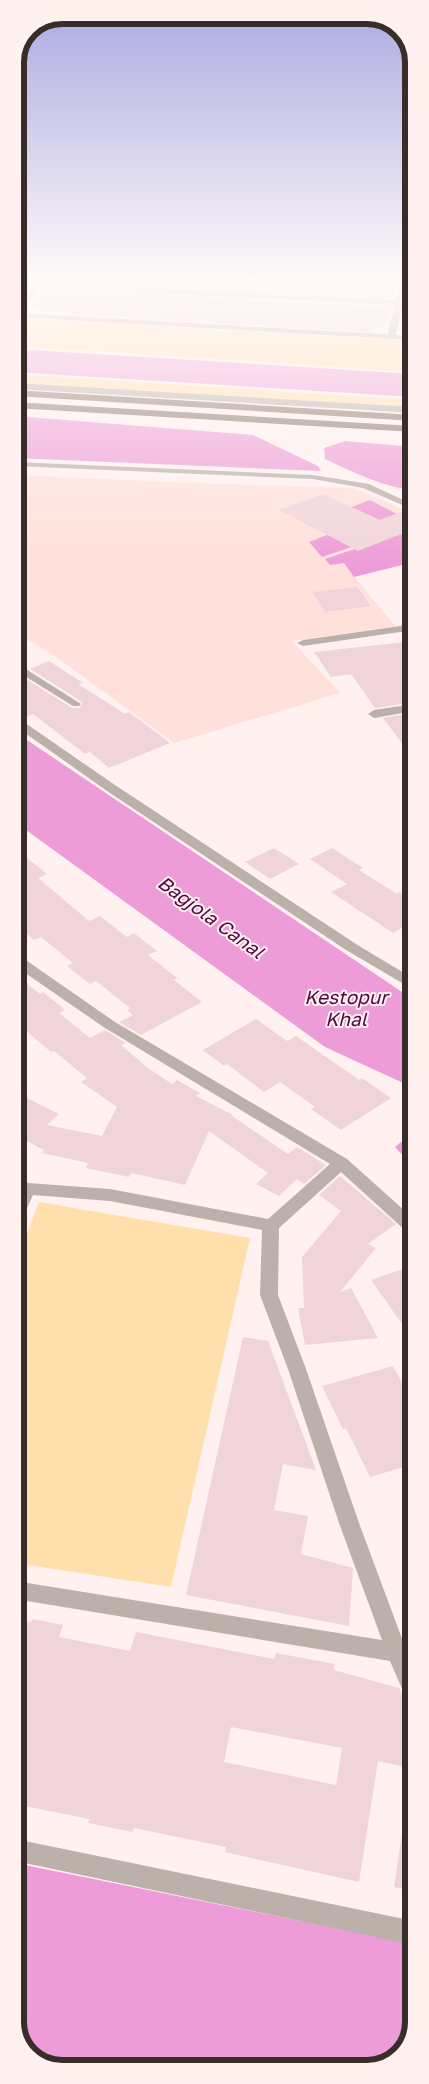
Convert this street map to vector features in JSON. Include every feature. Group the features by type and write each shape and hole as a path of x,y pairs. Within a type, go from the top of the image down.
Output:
{"main road":[{"path":"24,394 405,417"},
{"path":"24,406 405,428"}],"street":[{"path":"24,387 405,409"},
{"path":"303,643 405,628"},
{"path":"374,714 405,709"},
{"path":"24,726 111,788 351,947 405,980"},
{"path":"24,965 110,1025 341,1163 405,1221"},
{"path":"341,1163 271,1226 269,1295 297,1369 349,1523 405,1654"},
{"path":"24,1187 110,1195 271,1226"},
{"path":"24,1591 405,1654"},
{"path":"24,1852 405,1931"}],"lane":[{"path":"24,464 313,477 366,486 405,504"},
{"path":"24,672 76,704"}],"shaded area":[{"path":"24,375 405,399 405,410 24,387"},
{"path":"24,475 354,488 405,510 405,565 352,574 395,626 292,641 340,693 174,743 55,656 24,637"},
{"path":"39,1202 250,1238 171,1587 24,1564 24,1241"}],"water":[{"path":"51,374 405,374 405,396"},
{"path":"24,417 253,435 318,466 321,471 24,458"},
{"path":"345,441 405,446 405,489 357,474 325,459 324,448"},
{"path":"370,500 405,518 405,529 322,557 309,542 332,533 312,522"},
{"path":"405,532 405,564 354,577 344,563 330,565 325,559"},
{"name":"Kestopur Khal","path":"24,738 405,994 405,1084 325,1047 24,829"},
{"path":"405,1139 405,1158 395,1147"},
{"path":"24,1865 405,1942 405,2030 402,2037 396,2047 390,2052 372,2060 54,2060 47,2057 37,2051 32,2045 24,2027"}],"building":[{"path":"323,494 380,520 401,512 405,514 405,533 358,551 279,510"},
{"path":"357,587 371,606 325,612 312,592"},
{"path":"405,642 405,703 375,708 351,674 331,677 314,652"},
{"path":"49,661 83,683 78,684 125,714 129,712 170,743 109,768 90,752 85,754 33,714 26,717 24,716 24,678 72,708 79,708 82,705 82,702 30,669"},
{"path":"405,714 405,747 383,718"},
{"path":"274,848 299,864 270,879 245,862"},
{"path":"332,848 363,868 359,870 397,894 400,892 405,896 405,926 393,933 331,892 347,884 310,859"},
{"path":"24,855 47,874 38,878 89,921 100,916 127,937 134,933 157,951 148,955 177,978 174,980 202,1002 141,1035 119,1022 133,1015 127,1010 130,1008 96,981 90,984 67,966 73,963 41,937 34,940 24,932"},
{"path":"24,981 40,994 43,992 65,1010 59,1013 90,1038 105,1030 126,1043 121,1045 148,1068 172,1084 177,1080 200,1093 196,1096 233,1115 288,1154 297,1147 326,1165 304,1184 297,1179 279,1196 256,1184 268,1173 209,1131 185,1185 131,1173 129,1177 86,1168 88,1163 42,1153 44,1150 24,1140 24,1096 59,1114 47,1125 102,1136 117,1107 81,1082 87,1078 25,1030"},
{"path":"256,1019 287,1041 296,1036 359,1080 362,1078 391,1098 341,1130 311,1109 315,1107 280,1082 264,1092 227,1064 224,1066 203,1050"},
{"path":"340,1176 396,1224 368,1244 376,1248 340,1292 351,1288 378,1338 305,1345 298,1308 304,1308 302,1257 341,1211 319,1195"},
{"path":"405,1268 405,1328 371,1280"},
{"path":"243,1337 268,1341 316,1470 283,1464 274,1510 308,1516 301,1554 353,1568 349,1626 186,1595"},
{"path":"393,1366 405,1388 405,1467 370,1477 346,1428 343,1429 322,1386"},
{"path":"33,1619 63,1625 59,1637 130,1651 136,1632 274,1659 276,1653 335,1664 334,1670 399,1688 405,1699 405,1767 378,1761 359,1882 225,1852 226,1847 134,1828 133,1832 88,1823 89,1819 24,1806 24,1621 31,1622","holes":["231,1727 342,1748 336,1785 224,1762"]},
{"path":"403,1827 405,1827 405,1889 394,1887"}],"water label":[{"name":"Bagjola Canal","path":"211,917"}]}
